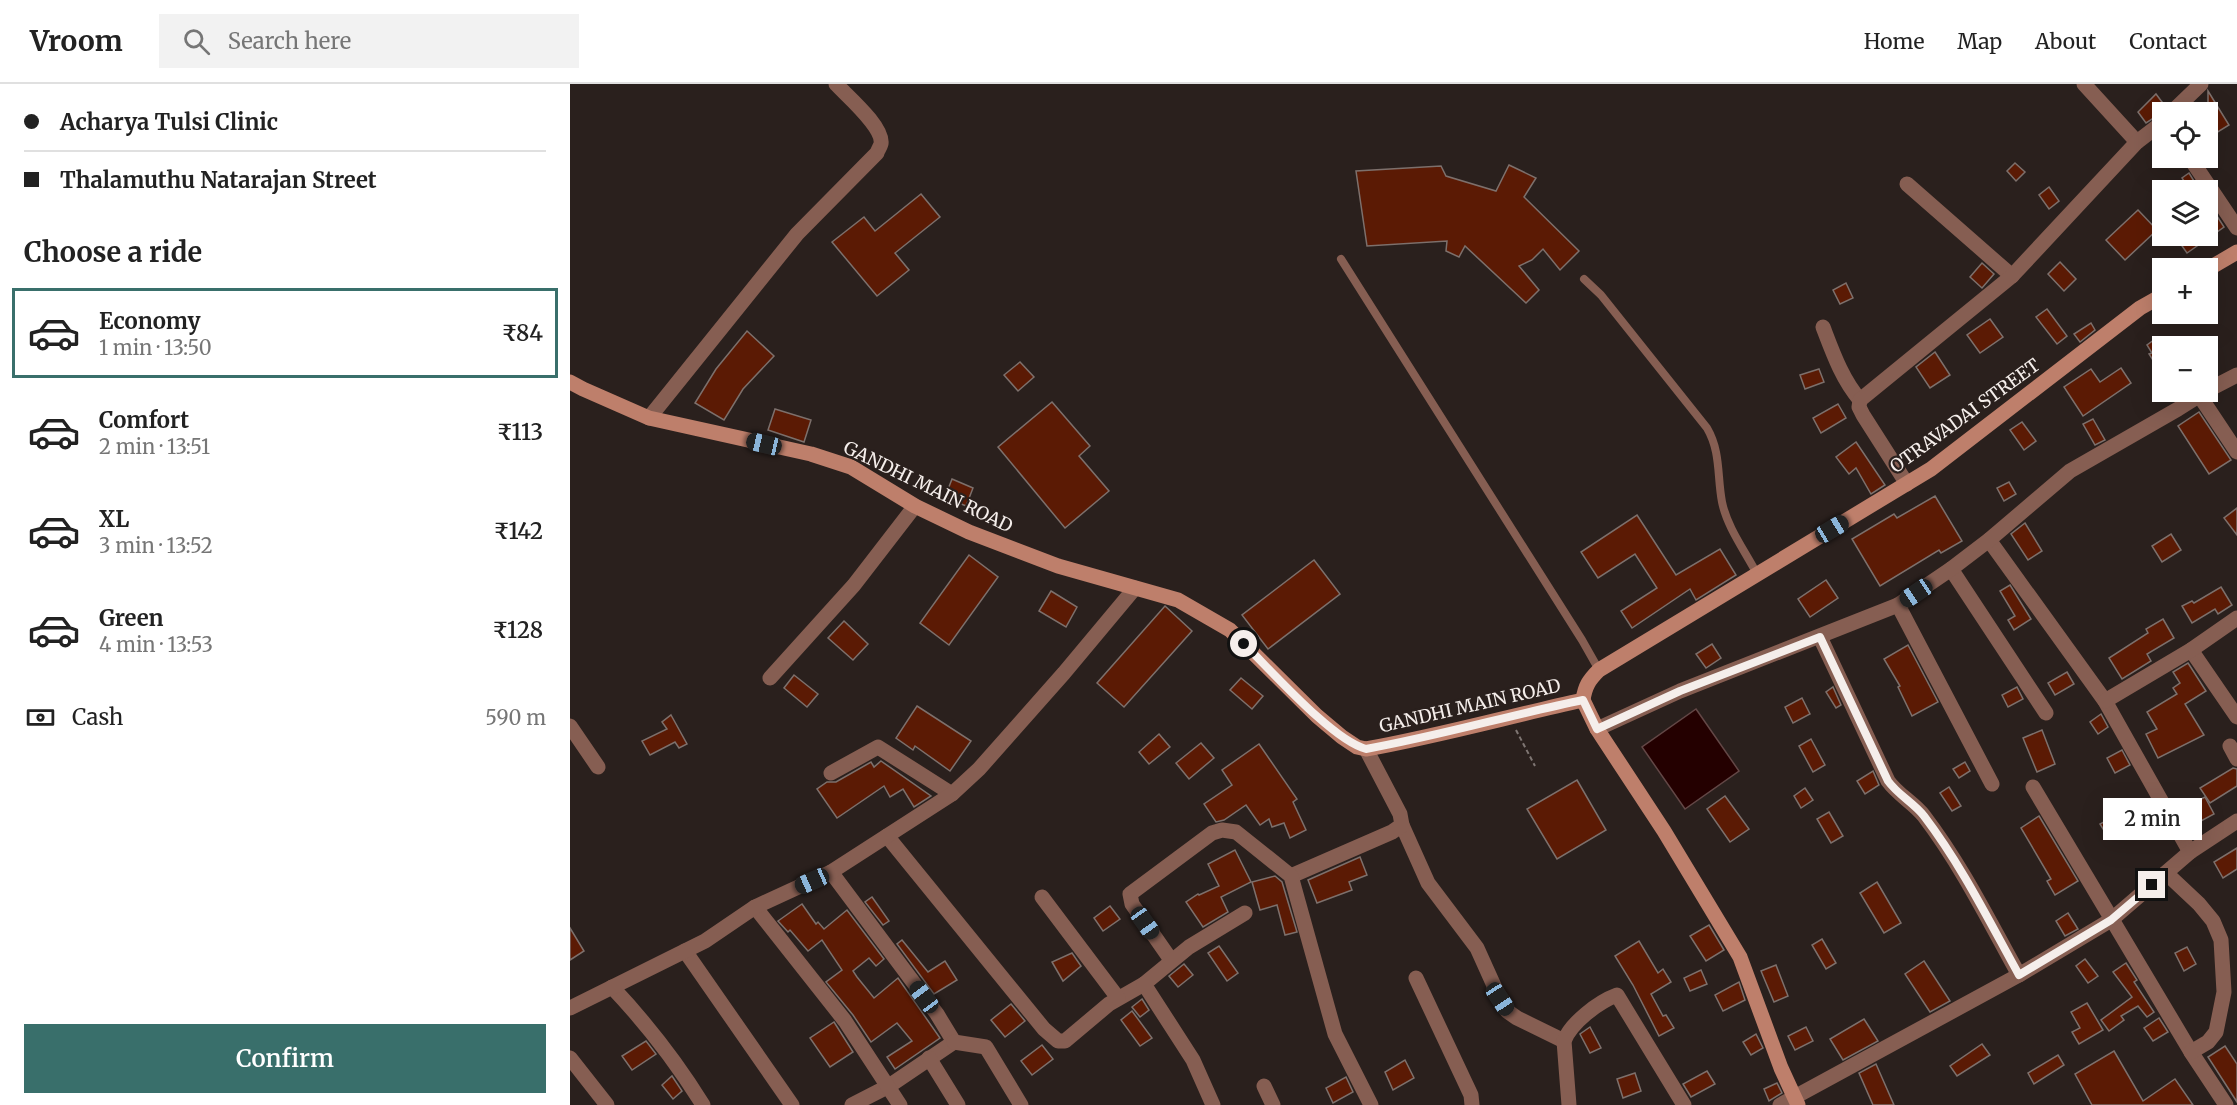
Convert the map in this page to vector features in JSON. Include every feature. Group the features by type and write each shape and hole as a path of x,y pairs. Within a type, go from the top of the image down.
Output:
{"street":[{"path":"649,418 797,234 877,153 881,144 875,125 836,84"},
{"path":"2084,84 2137,142"},
{"path":"2182,102 2201,84"},
{"path":"1907,484 1863,415 1859,407 1860,400 2012,276 2137,142 2152,130"},
{"path":"2197,168 2237,228"},
{"path":"1907,184 2012,276"},
{"path":"2218,263 2237,252"},
{"name":"OTRAVADAI STREET","path":"1583,700 1588,681 1599,670 1941,462 2140,308 2152,301"},
{"path":"1823,327 1835,360 1852,391 1860,400"},
{"path":"2218,385 2237,375"},
{"name":"GANDHI MAIN ROAD","path":"570,382 649,418 811,454 852,467 915,506 969,532 1058,566 1178,600 1230,630 1317,716 1356,747 1366,749 1425,738 1583,700 1597,729 1664,831 1740,957 1781,1068 1796,1101"},
{"path":"1597,729 1680,691 1898,605 1989,540 2070,471 2190,402"},
{"path":"2210,402 2237,452"},
{"path":"770,678 854,585 915,506"},
{"path":"1989,540 2105,701 2190,852"},
{"path":"1951,569 2046,713"},
{"path":"570,1008 705,941 755,907 831,872 952,794 978,769 1041,699 1135,588"},
{"path":"1898,605 1992,784"},
{"path":"2105,701 2191,650 2237,618"},
{"path":"1820,637 1888,781 1894,790 1922,813 1960,868 2019,975"},
{"path":"2191,650 2237,717"},
{"path":"570,726 598,767"},
{"path":"831,773 878,747 952,794"},
{"path":"1366,749 1400,814 1402,825 1428,884 1477,948 1507,1011 1516,1018 1564,1041"},
{"path":"2033,787 2191,1052 2226,1105"},
{"path":"1780,1105 1796,1101 2019,975 2111,920 2190,852 2237,821"},
{"path":"1291,876 1392,832 1402,825"},
{"path":"1172,960 1132,904 1130,894 1212,832 1222,830 1236,832 1291,876 1335,1034 1371,1105"},
{"path":"886,836 1052,1037 1058,1041 1065,1041 1118,998 1144,984 1172,960 1245,913"},
{"path":"831,872 937,1014 954,1042"},
{"path":"2166,873 2199,904 2213,921 2221,940 2224,992 2216,1032 2208,1042 2191,1052"},
{"path":"1042,897 1118,998"},
{"path":"755,907 845,1022 900,1105"},
{"path":"685,951 792,1105"},
{"path":"1416,978 1471,1095 1472,1105"},
{"path":"1144,984 1193,1060 1213,1105"},
{"path":"612,987 631,1007 683,1074 703,1105"},
{"path":"2224,992 2237,1003"},
{"path":"1569,1105 1564,1041 1575,1022 1617,994 1684,1105"},
{"path":"852,1105 889,1086 954,1042 986,1047 1022,1105"},
{"path":"570,1058 607,1105"},
{"path":"929,1058 958,1105"},
{"path":"1264,1086 1273,1105"}],"lane":[{"path":"1341,259 1599,670"},
{"path":"1584,279 1601,295 1715,441 1722,502 1726,517 1757,574"}],"path":[{"path":"1511,716 1515,729 1535,766"}],"shaded area":[{"path":"1696,709 1739,771 1685,809 1642,747"}],"building":[{"path":"2208,91 2215,102 2208,102"},
{"path":"2156,94 2162,102 2152,102 2152,119 2146,123 2138,112"},
{"path":"2218,107 2229,125 2218,132"},
{"path":"2015,163 2025,172 2016,181 2007,171"},
{"path":"1509,165 1536,178 1524,197 1579,251 1560,270 1543,249 1532,260 1519,266 1539,290 1526,303 1465,246 1459,257 1446,251 1447,241 1367,246 1356,171 1441,166 1446,176 1496,191"},
{"path":"2189,173 2193,180 2183,180 2182,178"},
{"path":"2049,187 2059,201 2049,209 2039,195"},
{"path":"921,194 940,217 895,253 909,270 877,296 832,242 864,217 875,231"},
{"path":"2138,210 2152,225 2152,235 2125,260 2106,240"},
{"path":"2218,218 2224,227 2218,231"},
{"path":"2182,246 2197,246 2187,253"},
{"path":"2060,262 2076,279 2064,291 2048,274"},
{"path":"1982,263 1994,274 1982,288 1970,277"},
{"path":"1846,283 1853,298 1840,304 1833,290"},
{"path":"2047,309 2067,336 2057,344 2036,317"},
{"path":"1990,319 2003,337 1980,353 1967,335"},
{"path":"2091,323 2095,330 2080,342 2074,334"},
{"path":"747,331 774,356 743,389 724,420 695,403 716,369"},
{"path":"2152,341 2152,353 2147,345"},
{"path":"1935,352 1950,375 1930,388 1916,367"},
{"path":"1020,362 1034,377 1018,391 1004,375"},
{"path":"2121,368 2131,383 2083,416 2064,387 2091,369 2100,382"},
{"path":"1819,369 1824,382 1805,389 1800,375"},
{"path":"1052,402 1090,446 1079,456 1109,491 1065,528 998,447"},
{"path":"1838,404 1846,418 1821,433 1813,418"},
{"path":"775,409 811,420 804,442 768,430"},
{"path":"2199,412 2231,460 2209,474 2178,426"},
{"path":"2093,419 2105,440 2095,445 2083,424"},
{"path":"2022,422 2036,441 2024,450 2010,430"},
{"path":"1856,442 1885,485 1871,494 1856,468 1849,474 1836,457"},
{"path":"952,479 973,488 966,506 945,497"},
{"path":"2009,482 2016,494 2004,501 1997,488"},
{"path":"1935,496 1962,541 1941,553 1939,550 1880,586 1852,539 1894,514 1897,518"},
{"path":"2237,508 2237,535 2224,518"},
{"path":"1637,515 1676,575 1720,549 1736,575 1696,600 1690,589 1632,628 1621,611 1657,588 1635,554 1598,578 1581,552"},
{"path":"2025,523 2042,551 2028,560 2011,534"},
{"path":"2171,534 2181,550 2162,562 2152,546"},
{"path":"969,555 998,577 949,645 920,623"},
{"path":"1314,560 1340,594 1268,649 1242,615"},
{"path":"1826,580 1838,598 1810,617 1798,599"},
{"path":"2010,585 2031,619 2014,630 2008,620 2015,616 2000,591"},
{"path":"2221,587 2232,605 2218,614 2215,609 2192,623 2182,606 2192,601 2194,603"},
{"path":"1051,591 1077,607 1066,627 1039,611"},
{"path":"1165,606 1192,631 1124,707 1097,683"},
{"path":"2163,619 2174,638 2147,654 2151,661 2122,679 2109,658 2148,633 2146,629"},
{"path":"844,621 868,644 853,660 828,638"},
{"path":"1712,644 1721,658 1706,668 1696,654"},
{"path":"1908,645 1938,702 1912,716 1898,687 1900,686 1884,659"},
{"path":"2188,663 2206,691 2185,704 2204,735 2158,758 2146,734 2157,729 2147,712 2177,694 2173,688 2180,683 2173,672"},
{"path":"2067,672 2074,684 2055,695 2048,683"},
{"path":"794,675 818,694 807,707 784,688"},
{"path":"1241,678 1263,696 1252,709 1230,690"},
{"path":"1833,687 1841,705 1836,708 1826,692"},
{"path":"2017,687 2023,699 2008,707 2002,695"},
{"path":"1802,698 1810,714 1793,723 1785,707"},
{"path":"917,706 971,741 950,771 915,746 913,750 896,738"},
{"path":"2101,714 2108,727 2098,734 2090,722"},
{"path":"671,715 687,744 679,748 675,742 650,755 642,741 667,729 662,722"},
{"path":"2042,730 2055,764 2037,772 2023,738"},
{"path":"1159,734 1170,747 1149,764 1139,752"},
{"path":"1811,739 1825,765 1813,772 1799,746"},
{"path":"1201,743 1214,758 1189,779 1176,763"},
{"path":"1259,744 1297,799 1293,802 1306,830 1290,838 1284,823 1272,827 1269,819 1260,825 1246,805 1224,820 1216,822 1204,804 1232,785 1222,770"},
{"path":"2122,750 2130,765 2115,773 2107,758"},
{"path":"881,761 931,796 914,807 903,789 890,797 884,786 837,818 817,789 827,782 836,782 871,762 874,767"},
{"path":"1965,762 1970,771 1959,778 1953,769"},
{"path":"2233,768 2237,769 2237,786 2210,803 2200,788"},
{"path":"1873,771 1879,785 1865,794 1857,781"},
{"path":"1577,780 1606,830 1557,859 1527,809"},
{"path":"1949,787 1961,806 1952,811 1940,793"},
{"path":"1805,788 1813,800 1801,808 1794,796"},
{"path":"1725,796 1749,829 1730,842 1707,809"},
{"path":"2205,797 2214,814 2188,828 2178,811"},
{"path":"2156,811 2164,826 2154,833 2144,818"},
{"path":"1829,812 1843,836 1831,843 1817,819"},
{"path":"2117,815 2124,828 2108,837 2100,824"},
{"path":"2039,816 2078,881 2055,895 2047,881 2051,879 2021,828"},
{"path":"2237,848 2237,869 2223,878 2214,862"},
{"path":"1235,850 1251,882 1221,897 1228,912 1203,927 1186,902 1198,894 1219,886 1208,864"},
{"path":"1360,857 1367,875 1349,882 1352,890 1317,903 1308,880"},
{"path":"1275,876 1282,882 1297,932 1285,935 1277,905 1260,910 1252,882"},
{"path":"1877,882 1901,923 1884,933 1860,893"},
{"path":"872,897 889,921 883,925 865,902"},
{"path":"802,904 816,924 818,922 824,929 847,910 884,959 876,966 869,958 853,971 857,977 874,998 898,978 940,1038 895,1069 887,1057 912,1041 897,1023 871,1042 853,1015 826,982 842,970 822,940 808,951 790,930 788,932 778,921"},
{"path":"1110,906 1120,919 1103,931 1094,918"},
{"path":"2068,913 2078,929 2065,936 2056,921"},
{"path":"1709,925 1724,950 1706,961 1690,936"},
{"path":"570,928 584,951 570,960"},
{"path":"1822,939 1836,963 1826,969 1812,945"},
{"path":"902,940 928,972 945,961 957,980 934,994 897,944"},
{"path":"1639,941 1658,973 1663,969 1671,982 1651,994 1663,1016 1666,1015 1674,1028 1659,1036 1615,956"},
{"path":"1219,946 1238,973 1227,981 1208,953"},
{"path":"2187,947 2196,964 2184,971 2175,953"},
{"path":"1072,953 1081,966 1063,981 1052,962"},
{"path":"2085,959 2098,976 2088,983 2076,966"},
{"path":"1924,961 1950,1001 1930,1012 1905,974"},
{"path":"2126,963 2137,980 2134,982 2154,1012 2147,1017 2138,1006 2121,1016 2124,1020 2109,1031 2101,1020 2132,997 2113,972"},
{"path":"1184,964 1193,975 1178,987 1169,976"},
{"path":"1776,965 1788,996 1774,1002 1761,971"},
{"path":"1701,970 1707,984 1690,991 1684,978"},
{"path":"1739,982 1745,1000 1723,1011 1715,995"},
{"path":"1142,999 1149,1010 1140,1017 1132,1007"},
{"path":"2087,1003 2103,1030 2079,1044 2072,1032 2080,1028 2071,1012"},
{"path":"1011,1004 1025,1021 1005,1037 991,1020"},
{"path":"1132,1011 1152,1038 1140,1046 1121,1020"},
{"path":"2159,1018 2168,1032 2153,1041 2144,1028"},
{"path":"1864,1019 1878,1041 1843,1060 1830,1039"},
{"path":"834,1022 853,1052 830,1067 810,1038"},
{"path":"1590,1027 1601,1048 1590,1053 1580,1034"},
{"path":"1806,1027 1813,1041 1795,1050 1788,1036"},
{"path":"1756,1034 1763,1048 1751,1055 1743,1042"},
{"path":"646,1041 656,1054 632,1070 622,1056"},
{"path":"1982,1044 1990,1055 1957,1076 1950,1066"},
{"path":"1042,1045 1053,1059 1032,1075 1021,1061"},
{"path":"2225,1046 2237,1064 2237,1102 2208,1057"},
{"path":"2114,1051 2143,1101 2175,1079 2193,1105 2092,1105 2075,1074"},
{"path":"2058,1055 2064,1065 2034,1084 2028,1073"},
{"path":"1405,1060 1414,1078 1393,1090 1385,1072"},
{"path":"1876,1064 1894,1105 1873,1105 1859,1073"},
{"path":"1707,1071 1715,1084 1691,1097 1683,1084"},
{"path":"1635,1073 1641,1091 1623,1098 1617,1079"},
{"path":"672,1076 682,1091 673,1099 662,1085"},
{"path":"1346,1077 1353,1092 1333,1103 1326,1088"},
{"path":"1777,1083 1782,1093 1769,1101 1764,1089"}],"route":[{"path":"1244,644 1317,716 1356,747 1366,749 1425,738 1583,700 1597,729 1680,691 1820,637 1888,781 1894,790 1922,813 1944,843 2019,975 2111,920 2152,885"}]}
